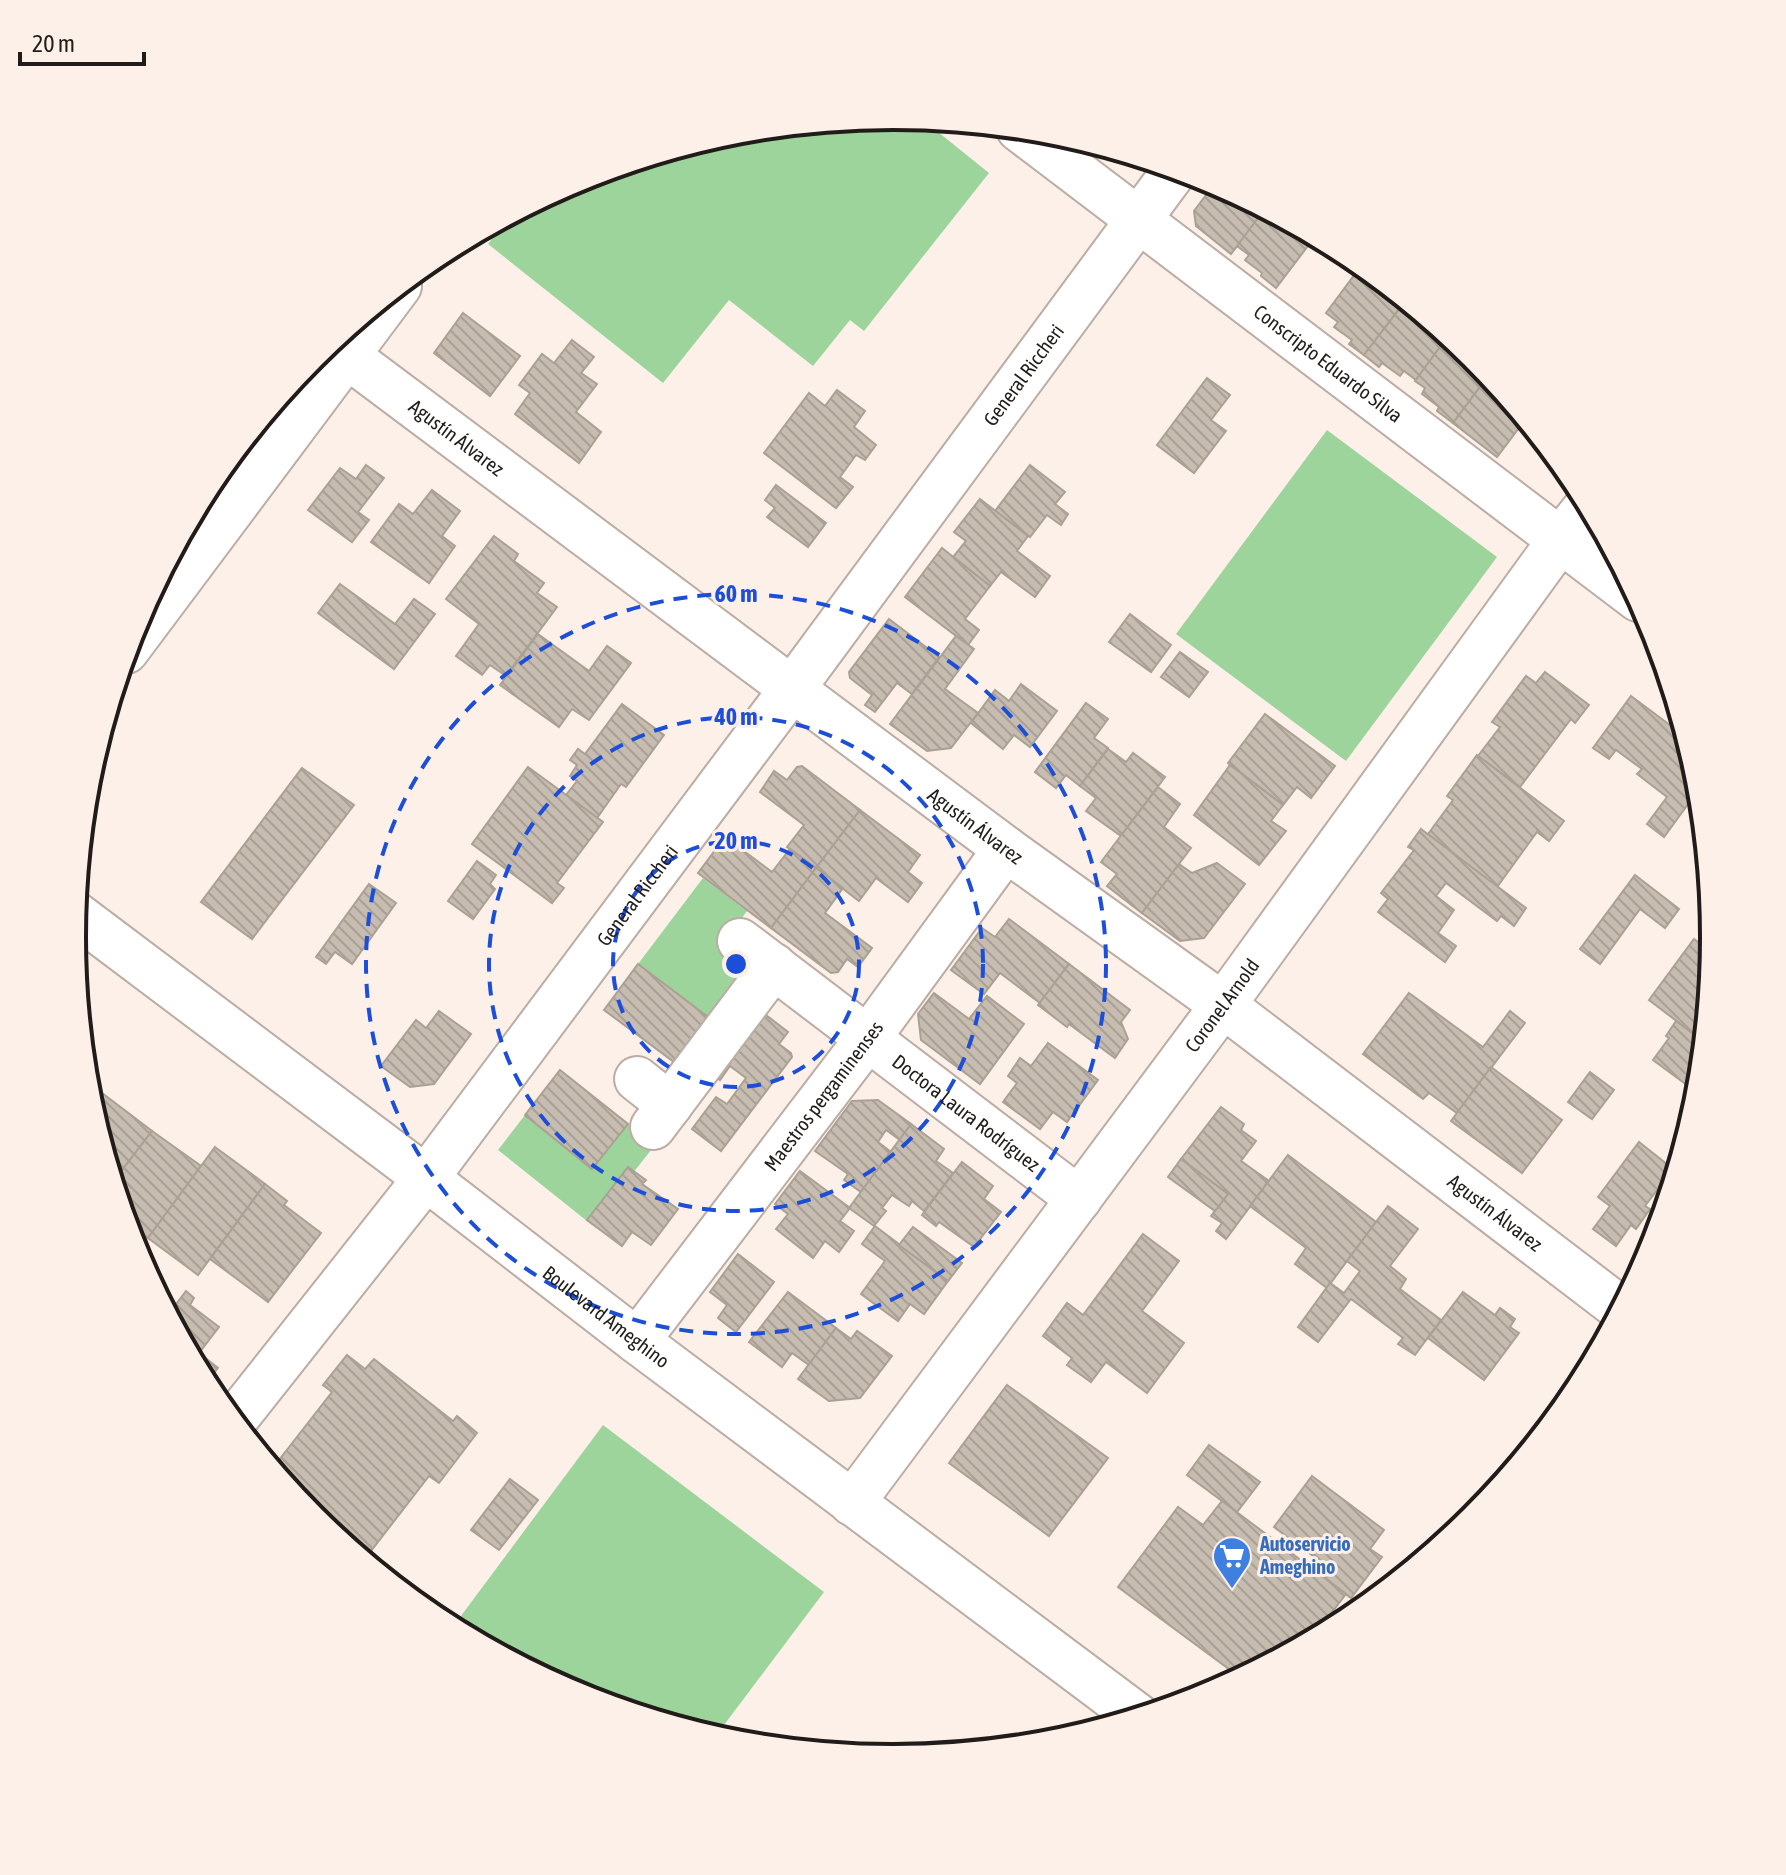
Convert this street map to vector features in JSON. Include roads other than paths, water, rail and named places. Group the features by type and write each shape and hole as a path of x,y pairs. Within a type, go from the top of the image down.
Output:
{"street":[{"name":"Conscripto Eduardo Silva","path":"1038,144 1618,584"},
{"name":"General Riccheri","path":"241,1412 426,1178 1168,179"},
{"name":"Agustín Álvarez","path":"340,350 1006,849 1223,1005 1612,1302"},
{"path":"157,607 334,356"},
{"name":"Coronel Arnold","path":"852,1503 1223,1005 1580,515"},
{"name":"Maestros pergaminenses","path":"637,1341 868,1038 1006,849"},
{"name":"Boulevard Ameghino","path":"87,922 1128,1709"},
{"name":"Doctora Laura Rodríguez","path":"740,941 1079,1199"},
{"path":"653,1103 774,966"}],"place":[{"name":"Autoservicio Ameghino","path":"1232,1590"}]}
